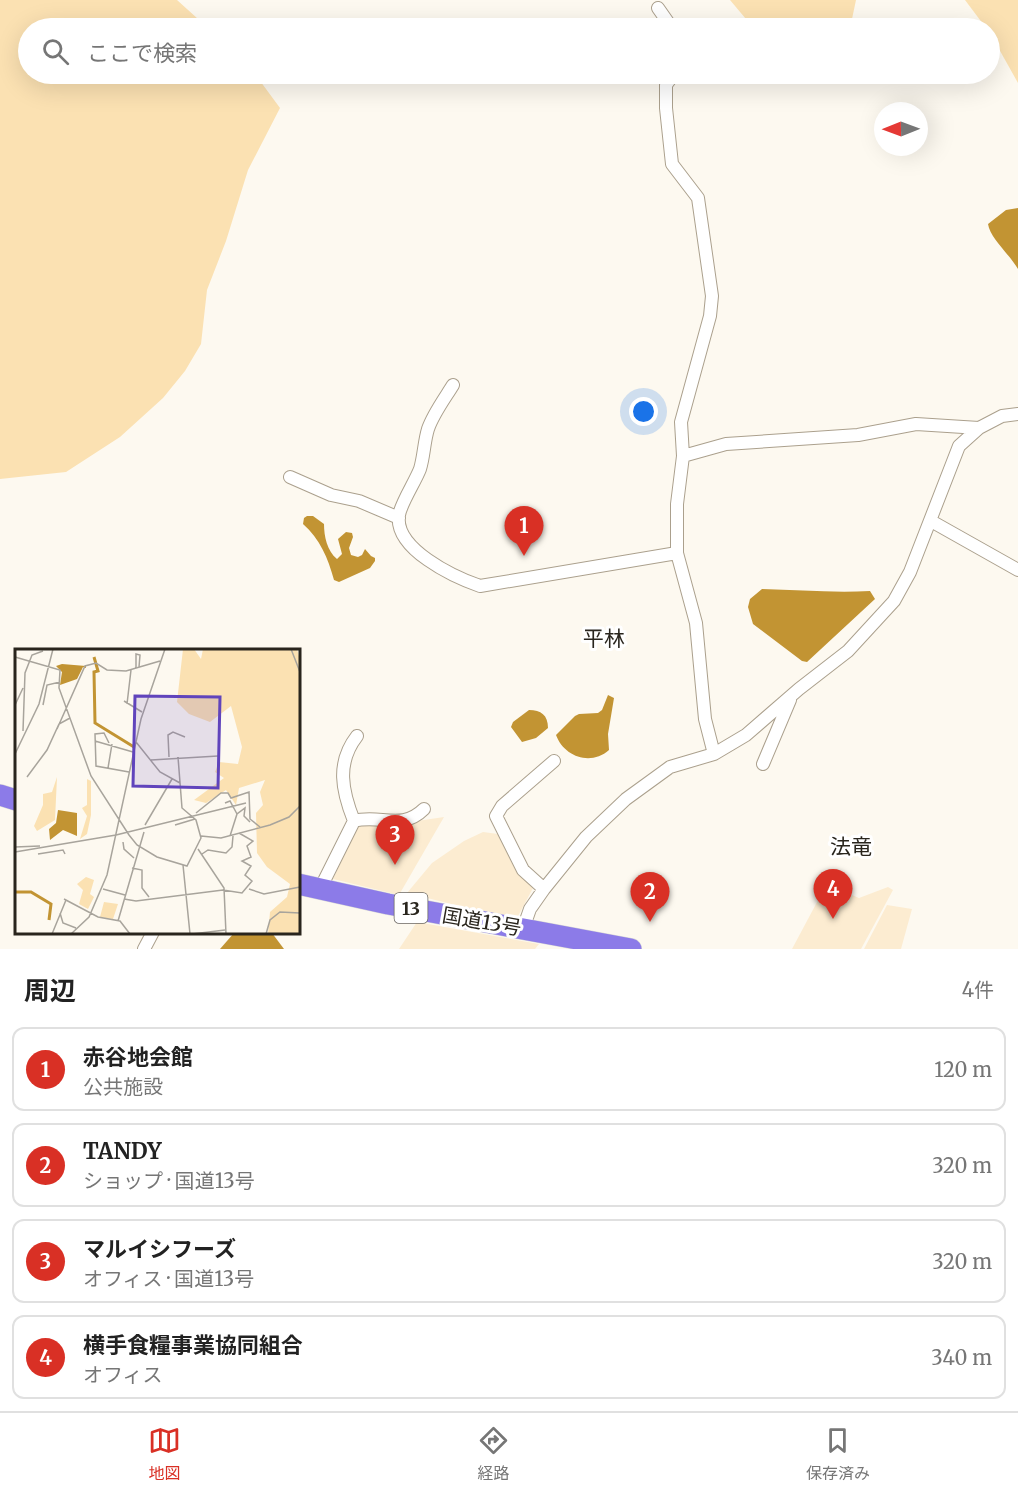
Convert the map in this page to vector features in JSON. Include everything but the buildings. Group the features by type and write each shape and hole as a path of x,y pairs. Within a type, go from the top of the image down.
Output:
{"highway":[{"path":"0,795 15,800"},
{"name":"国道13号","path":"300,884 388,904 630,949"}],"street":[{"path":"658,8 665,18"},
{"path":"667,84 672,164 698,198 712,296 710,316 681,422 683,456 677,504 677,553 696,623 705,719 714,754"},
{"path":"453,385 429,427 421,467 399,513 399,525 405,537 435,566 480,586 677,553"},
{"path":"524,929 530,909 544,889 586,837 627,799 670,767 714,754 746,735 849,651 894,601 910,572 959,446 979,428 1002,416 1018,414"},
{"path":"683,456 726,444 858,435 916,424 979,428"},
{"path":"290,477 331,495 359,501 399,518"},
{"path":"931,521 1018,570"},
{"path":"763,765 791,696"},
{"path":"320,889 354,821 344,796 343,770 350,745 357,736"},
{"path":"544,889 523,870 496,816 502,806 554,760"},
{"path":"354,821 366,818 386,822 404,820 415,817 424,808"},
{"path":"144,949 152,934"}],"shaded area":[{"path":"0,0 177,0 197,18 18,18 18,84 262,84 280,108 248,170 226,241 207,290 201,344 185,371 163,398 120,437 66,472 0,479"},
{"path":"730,0 856,0 852,18 745,18"},
{"path":"965,0 1018,0 1018,83 1000,51 1000,18 978,18"},
{"path":"1018,208 1018,269 992,235 988,224 1006,210"},
{"path":"307,516 313,516 324,524 327,543 337,559 342,554 338,539 346,532 352,533 349,548 351,555 358,557 365,549 375,558 370,568 339,582 334,580 323,549 303,524"},
{"path":"762,589 870,591 875,599 807,662 802,661 753,624 748,607 750,599"},
{"path":"608,695 614,698 608,734 609,750 594,758 572,754 565,749 556,735 575,716 598,713 602,710"},
{"path":"529,710 543,714 548,728 536,738 522,742 511,727 513,722"},
{"path":"444,817 399,895 333,879 360,821 397,824"},
{"path":"483,832 498,834 516,871 533,888 516,920 407,893 432,863 464,841"},
{"path":"888,887 893,890 861,949 792,949 824,889 848,902 852,895 859,898"},
{"path":"887,905 912,909 901,949 864,949"},
{"path":"417,922 539,944 535,949 399,949"},
{"path":"233,934 273,934 284,949 220,949"}],"place":[{"name":"赤谷地会館","path":"524,556"},
{"name":"マルイシフーズ","path":"395,865"},
{"name":"横手食糧事業協同組合","path":"833,919"},
{"name":"TANDY","path":"650,922"}],"district":[{"name":"平林","path":"604,638"},
{"name":"法竜","path":"851,846"}]}
